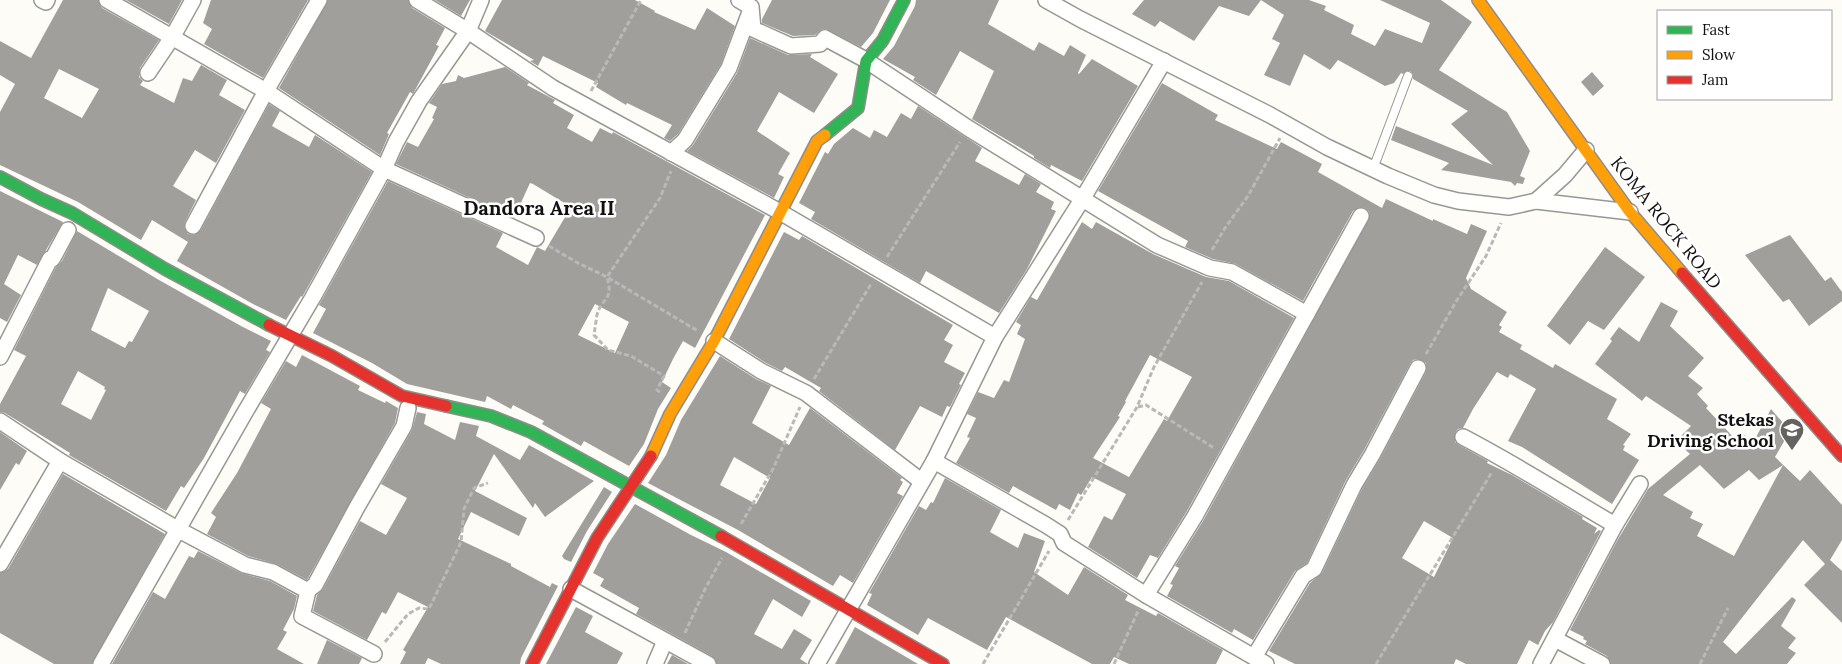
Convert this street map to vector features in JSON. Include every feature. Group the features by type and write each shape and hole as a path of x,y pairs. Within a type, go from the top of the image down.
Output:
{"street":[{"path":"42,0 46,2 47,0"},
{"path":"107,0 173,36 214,62 266,91 384,169 536,238"},
{"path":"148,73 173,36 193,0"},
{"path":"193,226 266,91 319,0"},
{"path":"417,0 468,31 553,88 780,212 995,337"},
{"path":"101,664 384,169 396,142 419,101 468,31 481,0"},
{"path":"532,664 597,538 655,450 670,414 714,341 817,141 858,108 866,61 883,40 904,0"},
{"path":"1046,0 1373,169 1434,195 1458,201 1509,207 1536,201 1630,212"},
{"name":"KOMA ROCK ROAD","path":"1478,0 1630,212 1725,324 1842,456"},
{"path":"671,153 685,140 729,68 745,3"},
{"path":"745,3 753,29 791,46 820,44 825,38 866,61 968,128 1158,245 1210,268 1232,272 1307,314"},
{"path":"817,664 934,461 995,337 1083,198 1164,61"},
{"path":"1536,201 1565,175 1586,150"},
{"path":"0,177 72,214 247,315 332,356 402,396 491,416 531,432 697,524 732,541 943,664"},
{"path":"1146,595 1195,516 1361,216"},
{"path":"0,356 50,258 52,259 54,256 68,230"},
{"path":"714,341 761,371 806,393 922,481"},
{"path":"934,461 1046,525 1060,534 1064,543 1146,595 1260,660 1302,576 1314,569 1354,486 1418,368"},
{"path":"374,654 302,616 308,590 315,585 404,426 408,408"},
{"path":"0,421 60,461 179,530 246,565 273,572 308,590"},
{"path":"1463,437 1501,456 1615,525"},
{"path":"0,564 60,461"},
{"path":"1540,664 1615,525 1640,484"},
{"path":"571,589 708,664"},
{"path":"1555,638 1602,664"},
{"path":"655,664 665,641"}],"lane":[{"path":"1373,169 1408,76"}],"path":[{"path":"581,103 594,88 624,28 641,0"},
{"path":"670,414 674,400 657,390 664,376 631,356 608,350 594,335 597,313 610,294 608,277 660,198 672,167 678,161 671,153"},
{"path":"1418,368 1457,300 1486,256 1509,207"},
{"path":"536,238 576,262 608,277 714,341"},
{"path":"1137,407 1146,405 1228,457"},
{"path":"1376,664 1501,456"},
{"path":"374,654 408,614 419,608 430,609 461,542 464,509 474,488 488,483"},
{"path":"1114,664 1146,595"},
{"path":"1700,664 1728,608"}],"building":[{"path":"63,0 98,0 102,8 159,40 140,68 139,77 143,81 140,85 174,103 183,78 192,81 201,65 227,80 219,95 245,110 216,163 195,150 173,186 196,200 185,222 184,227 188,234 194,235 201,230 269,104 280,111 272,126 309,147 315,135 372,172 305,292 286,320 253,304 177,261 188,242 152,220 141,240 78,202 0,165 0,112 15,84 0,75 0,41 31,58","holes":["59,69 99,89 82,118 44,98"]},
{"path":"126,0 182,0 169,24"},
{"path":"211,0 308,0 263,78 204,44 212,29 203,23"},
{"path":"328,0 408,0 412,8 445,28 436,45 439,46 413,94 410,92 387,133 389,134 380,155 279,88"},
{"path":"435,0 470,0 461,16"},
{"path":"502,0 635,0 654,12 695,30 707,8 735,26 721,64 678,134 670,141 664,138 672,125 627,103 626,105 596,87 598,83 543,56 538,66 530,61 534,60 485,31"},
{"path":"772,0 890,0 873,33 861,47 826,29 821,30 815,35 793,36 762,23 762,19"},
{"path":"916,0 999,0 988,24 1034,51 1039,42 1064,56 1070,45 1086,55 1079,74 1092,59 1138,86 1082,181 1051,165 1050,168 1034,158 1034,156 972,119 994,71 960,51 936,95 913,80 915,77 883,59 894,46 915,6"},
{"path":"1144,0 1261,0 1249,16 1219,6 1194,41 1160,21 1155,27 1132,14"},
{"path":"1261,0 1309,0 1326,6 1324,10 1354,25 1351,34 1375,46 1385,29 1422,43 1430,23 1380,0 1441,0 1472,22 1439,70 1507,112 1530,151 1520,176 1525,178 1523,184 1517,183 1515,186 1511,182 1441,170 1449,163 1391,140 1396,126 1493,165 1451,124 1468,111 1413,79 1410,71 1401,73 1394,83 1385,86 1338,60 1330,70 1304,54 1290,86 1264,75 1280,43 1272,39 1284,15"},
{"path":"750,38 788,55 812,54 810,57 838,74 814,113 779,92 757,131 790,153 778,174 784,177 774,198 687,151 693,145 737,73"},
{"path":"505,67 529,83 527,85 555,100 553,103 574,115 567,128 592,142 600,128 612,134 613,132 765,215 695,348 683,341 673,359 662,382 671,388 658,409 644,444 629,466 584,441 581,446 542,424 544,421 513,405 511,409 487,396 485,402 407,384 372,363 313,333 326,309 319,305 388,181 503,233 496,247 528,265 537,247 545,251 571,207 533,184 530,183 514,218 396,164 407,142 418,147 434,119 432,118 437,107 429,103 442,84 456,81 458,75 464,78","holes":["595,304 629,322 615,353 578,335"]},
{"path":"1592,72 1604,86 1593,96 1581,82"},
{"path":"1162,83 1218,115 1215,120 1277,149 1281,142 1322,164 1318,172 1382,208 1386,199 1433,221 1433,219 1467,234 1471,224 1487,231 1466,278 1471,289 1507,312 1499,325 1502,327 1499,332 1522,345 1520,349 1553,368 1555,364 1617,399 1607,419 1631,434 1623,445 1625,446 1623,450 1639,460 1612,504 1522,447 1508,441 1536,389 1510,374 1508,378 1497,372 1463,428 1458,429 1455,433 1455,442 1459,445 1488,461 1487,463 1512,475 1583,517 1582,519 1597,528 1594,534 1599,530 1601,531 1553,622 1545,631 1538,645 1529,640 1517,664 1466,664 1456,659 1454,664 1295,664 1269,651 1310,583 1322,573 1362,489 1426,372 1426,363 1418,359 1413,360 1410,364 1346,480 1307,563 1295,571 1253,640 1234,629 1232,633 1167,596 1173,585 1170,584 1179,568 1175,566 1203,521 1370,216 1365,208 1360,207 1353,211 1303,301 1236,264 1213,259 1185,247 1188,241 1098,191","holes":["1424,521 1453,538 1434,577 1402,558"]},
{"path":"918,106 982,148 975,161 1019,185 1025,174 1041,184 1036,192 1054,202 1051,209 1056,211 1027,269 999,313 926,271 920,283 811,219 815,212 799,203 825,152 828,154 834,144 853,128 870,138 874,130 887,137 901,113 911,119"},
{"path":"0,191 63,222 37,265 18,255 4,284 21,295 7,322 0,318"},
{"path":"1082,222 1092,229 1096,222 1153,254 1206,277 1229,281 1294,318 1187,511 1158,558 1150,555 1137,578 1088,547 1104,516 1112,520 1126,494 1092,477 1081,495 1078,493 1070,510 1059,504 1056,510 1013,486 1009,493 956,463 970,438 967,437 976,418 967,414 978,392 994,398 1004,380 1009,382 1025,339 1017,334 1021,325 1016,322 1031,297 1037,300","holes":["1150,355 1192,377 1167,421 1164,419 1129,477 1093,458 1120,417 1118,416 1125,401"]},
{"path":"77,231 159,280 271,341 266,350 270,352 245,394 240,391 204,458 184,488 181,486 166,511 69,455 70,453 5,413 0,412 0,404 26,356 14,350 56,267 62,261","holes":["108,288 149,311 132,342 129,341 125,348 91,330","78,371 105,387 104,389 106,390 91,420 61,404"]},
{"path":"784,232 799,240 802,236 953,325 944,340 953,345 944,362 965,373 959,384 961,385 950,407 947,406 942,417 920,406 895,450 819,391 821,388 785,367 782,371 766,363 729,339"},
{"path":"1790,235 1825,281 1831,277 1842,292 1842,301 1809,326 1789,299 1783,302 1745,255"},
{"path":"1605,247 1645,277 1604,330 1588,321 1570,345 1547,326"},
{"path":"1661,302 1678,311 1670,326 1704,358 1688,376 1703,388 1697,394 1708,406 1706,408 1736,440 1741,433 1754,441 1771,409 1790,431 1775,457 1800,481 1810,470 1842,505 1842,540 1830,560 1842,571 1842,623 1804,585 1825,564 1803,540 1723,642 1736,654 1792,597 1796,600 1781,626 1796,638 1788,648 1796,653 1787,664 1611,664 1607,656 1585,644 1587,641 1583,639 1584,637 1570,630 1617,541 1648,489 1690,454 1676,441 1691,426 1646,396 1642,401 1595,364 1612,341 1610,339 1619,327 1639,342","holes":["1700,465 1724,489 1749,470 1759,480 1783,465 1734,556 1697,536 1703,524 1690,518 1693,512 1663,495"]},
{"path":"302,355 360,386 358,390 398,408 395,423 307,580 277,564 248,556 207,534 216,517 211,513 237,473 271,409 261,403 286,361 296,367"},
{"path":"720,356 756,379 771,386 752,423 789,445 810,408 902,478 900,480 903,482 897,493 903,496 853,583 840,575 833,586 738,530 648,483 666,455 681,420","holes":["734,457 770,478 756,504 720,485"]},
{"path":"417,412 426,414 424,424 455,440 460,422 479,426 476,436 520,460 529,445 594,481 545,517 535,503 533,508 494,454 475,491 527,518 519,536 471,512 458,539 511,564 511,566 550,587 552,583 558,586 521,658 520,664 441,664 428,658 425,664 400,664 406,652 403,650 428,607 398,592 386,614 382,612 367,640 313,611 317,595 323,589 360,521 386,535 407,498 381,484 412,430"},
{"path":"0,432 27,451 19,465 16,463 0,490"},
{"path":"63,474 165,534 92,664 54,664 0,633 0,573 8,569"},
{"path":"945,478 1001,510 990,532 1018,548 1024,533 1045,541 1034,572 1068,595 1084,567 1128,595 1125,600 1156,616 1158,613 1223,650 1216,664 1129,664 1114,657 1110,664 1092,664 1006,617 987,650 928,618 918,635 867,605 872,594 869,593 919,506 926,510 931,502 933,503"},
{"path":"604,487 612,492 587,531 571,562 564,559 562,556"},
{"path":"635,504 726,552 811,601 802,617 773,599 754,634 782,649 794,629 812,640 800,659 808,664 717,664 712,656 636,614 639,608 600,586 604,579 593,573 608,544"},
{"path":"198,551 241,573 270,581 297,596 294,609 283,630 287,632 277,649 304,664 112,664 153,592 165,599 189,556 194,558"},
{"path":"576,607 593,616 585,632 623,653 617,664 546,664"},
{"path":"855,627 918,664 835,664"},
{"path":"327,640 362,658 359,664 317,664"},
{"path":"672,655 688,664 667,664"}],"traffic: fast":[{"path":"825,135 858,108 866,61 883,40 904,0"},
{"path":"0,177 72,213 165,269 269,325"},
{"path":"446,406 491,416 531,432 721,536"}],"traffic: slow":[{"path":"1478,0 1630,212 1682,273"},
{"path":"651,456 670,414 714,341 817,141 825,135"}],"traffic: jam":[{"path":"1682,273 1842,456"},
{"path":"269,325 332,356 402,396 446,406"},
{"path":"532,664 597,538 651,456"},
{"path":"721,536 943,664"}],"place":[{"name":"Stekas Driving School","path":"1792,451"}],"district":[{"name":"Dandora Area II","path":"539,208"}]}
